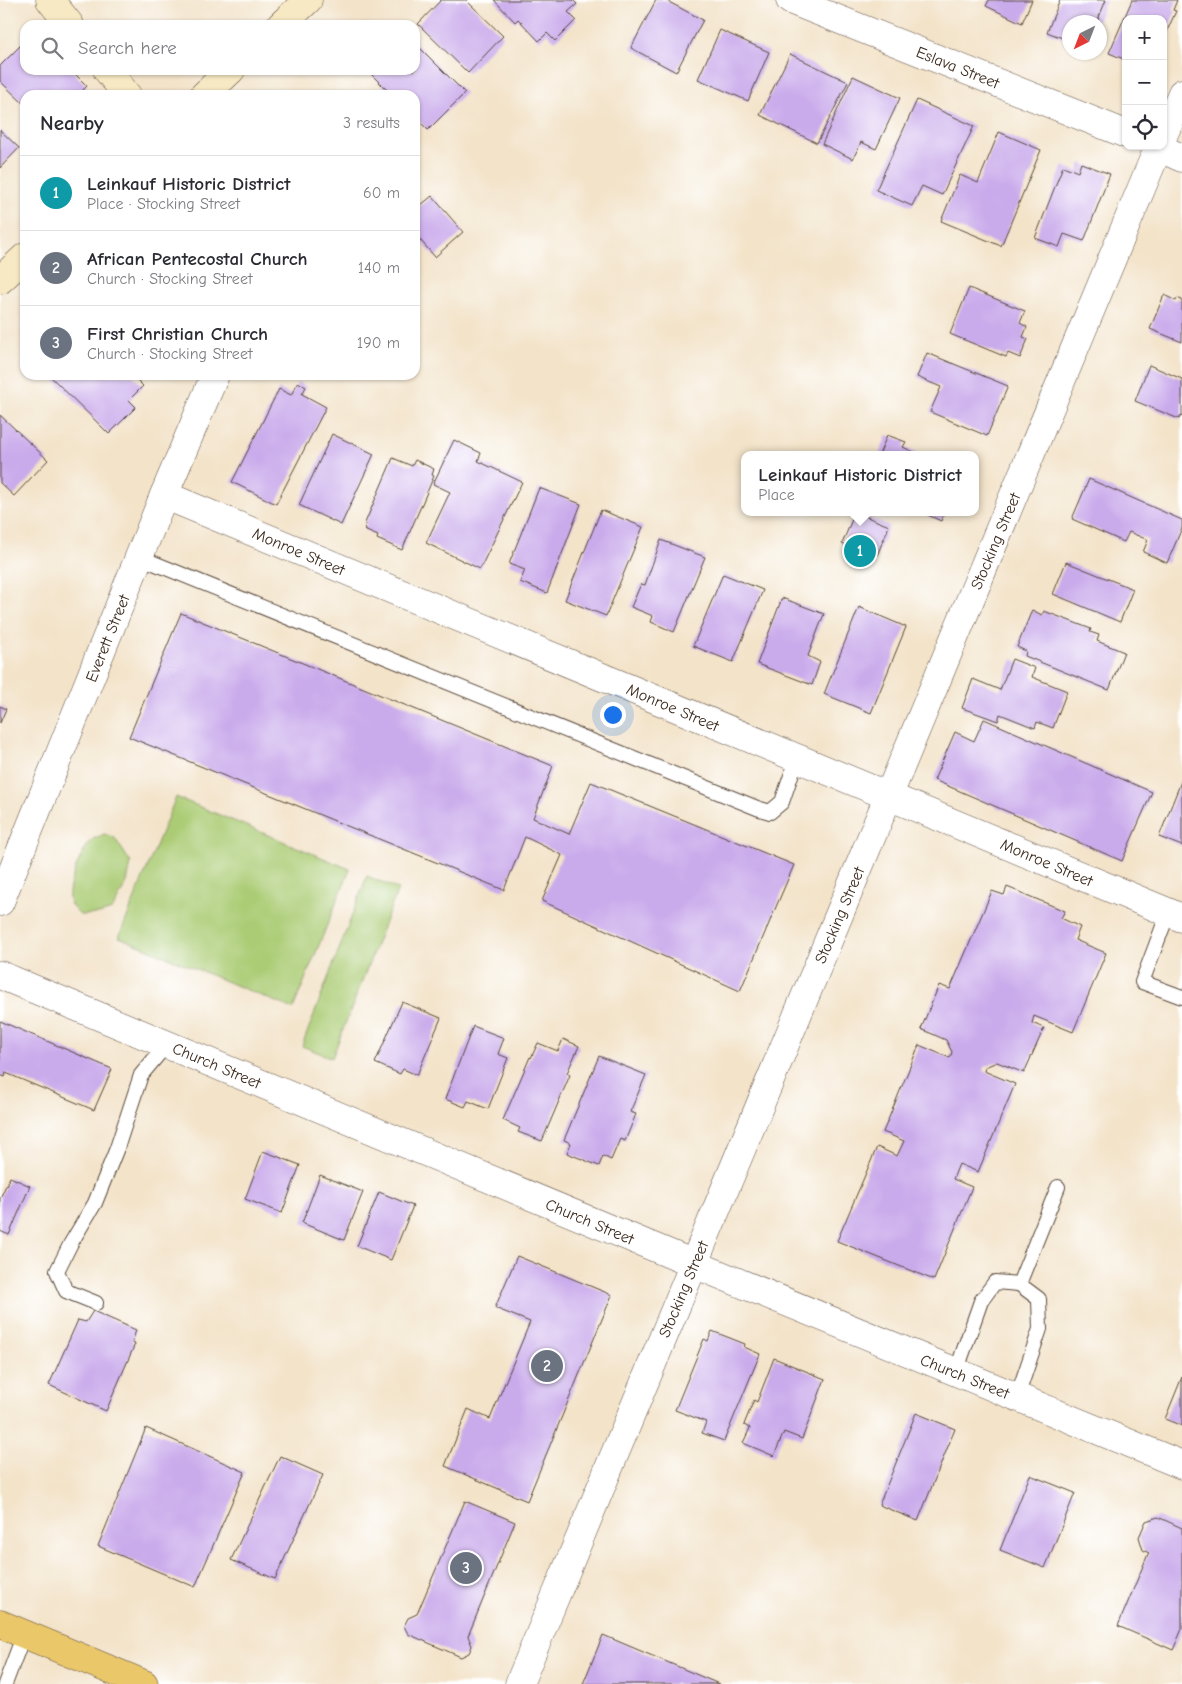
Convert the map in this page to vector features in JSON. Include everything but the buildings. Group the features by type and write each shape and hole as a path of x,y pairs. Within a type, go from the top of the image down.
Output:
{"main road":[{"path":"50,0 66,20"},
{"path":"286,20 308,0"},
{"path":"111,75 123,90"},
{"path":"209,90 226,75"},
{"path":"0,280 20,262"},
{"path":"12,1630 144,1684"}],"street":[{"name":"Eslava Street","path":"790,0 1122,132"},
{"name":"Stocking Street","path":"1167,136 1182,93"},
{"name":"Stocking Street","path":"519,1684 888,796 1162,150"},
{"name":"Everett Street","path":"0,902 164,495 213,380"},
{"name":"Monroe Street","path":"164,495 1175,916"},
{"name":"Church Street","path":"0,975 694,1264 1182,1464"}],"lane":[{"path":"140,557 770,812 782,802 797,758"},
{"path":"1175,916 1142,982 1182,997"},
{"path":"96,1302 66,1292 58,1271 71,1243 95,1203 118,1148 141,1075 167,1044"},
{"path":"1019,1284 1058,1187"},
{"path":"956,1372 981,1301 995,1282 1019,1284 1039,1299 1040,1329 1017,1397"},
{"path":"5,1684 12,1630"}],"green space":[{"path":"176,797 350,869 293,1009 119,937"},
{"path":"104,834 114,837 131,863 127,882 112,910 99,914 80,915 70,903 72,879 84,851 93,839"},
{"path":"367,876 398,889 332,1058 302,1046"}],"place":[{"name":"Leinkauf Historic District","path":"860,551"},
{"name":"African Pentecostal Church","path":"547,1366"},
{"name":"First Christian Church","path":"466,1568"}]}
